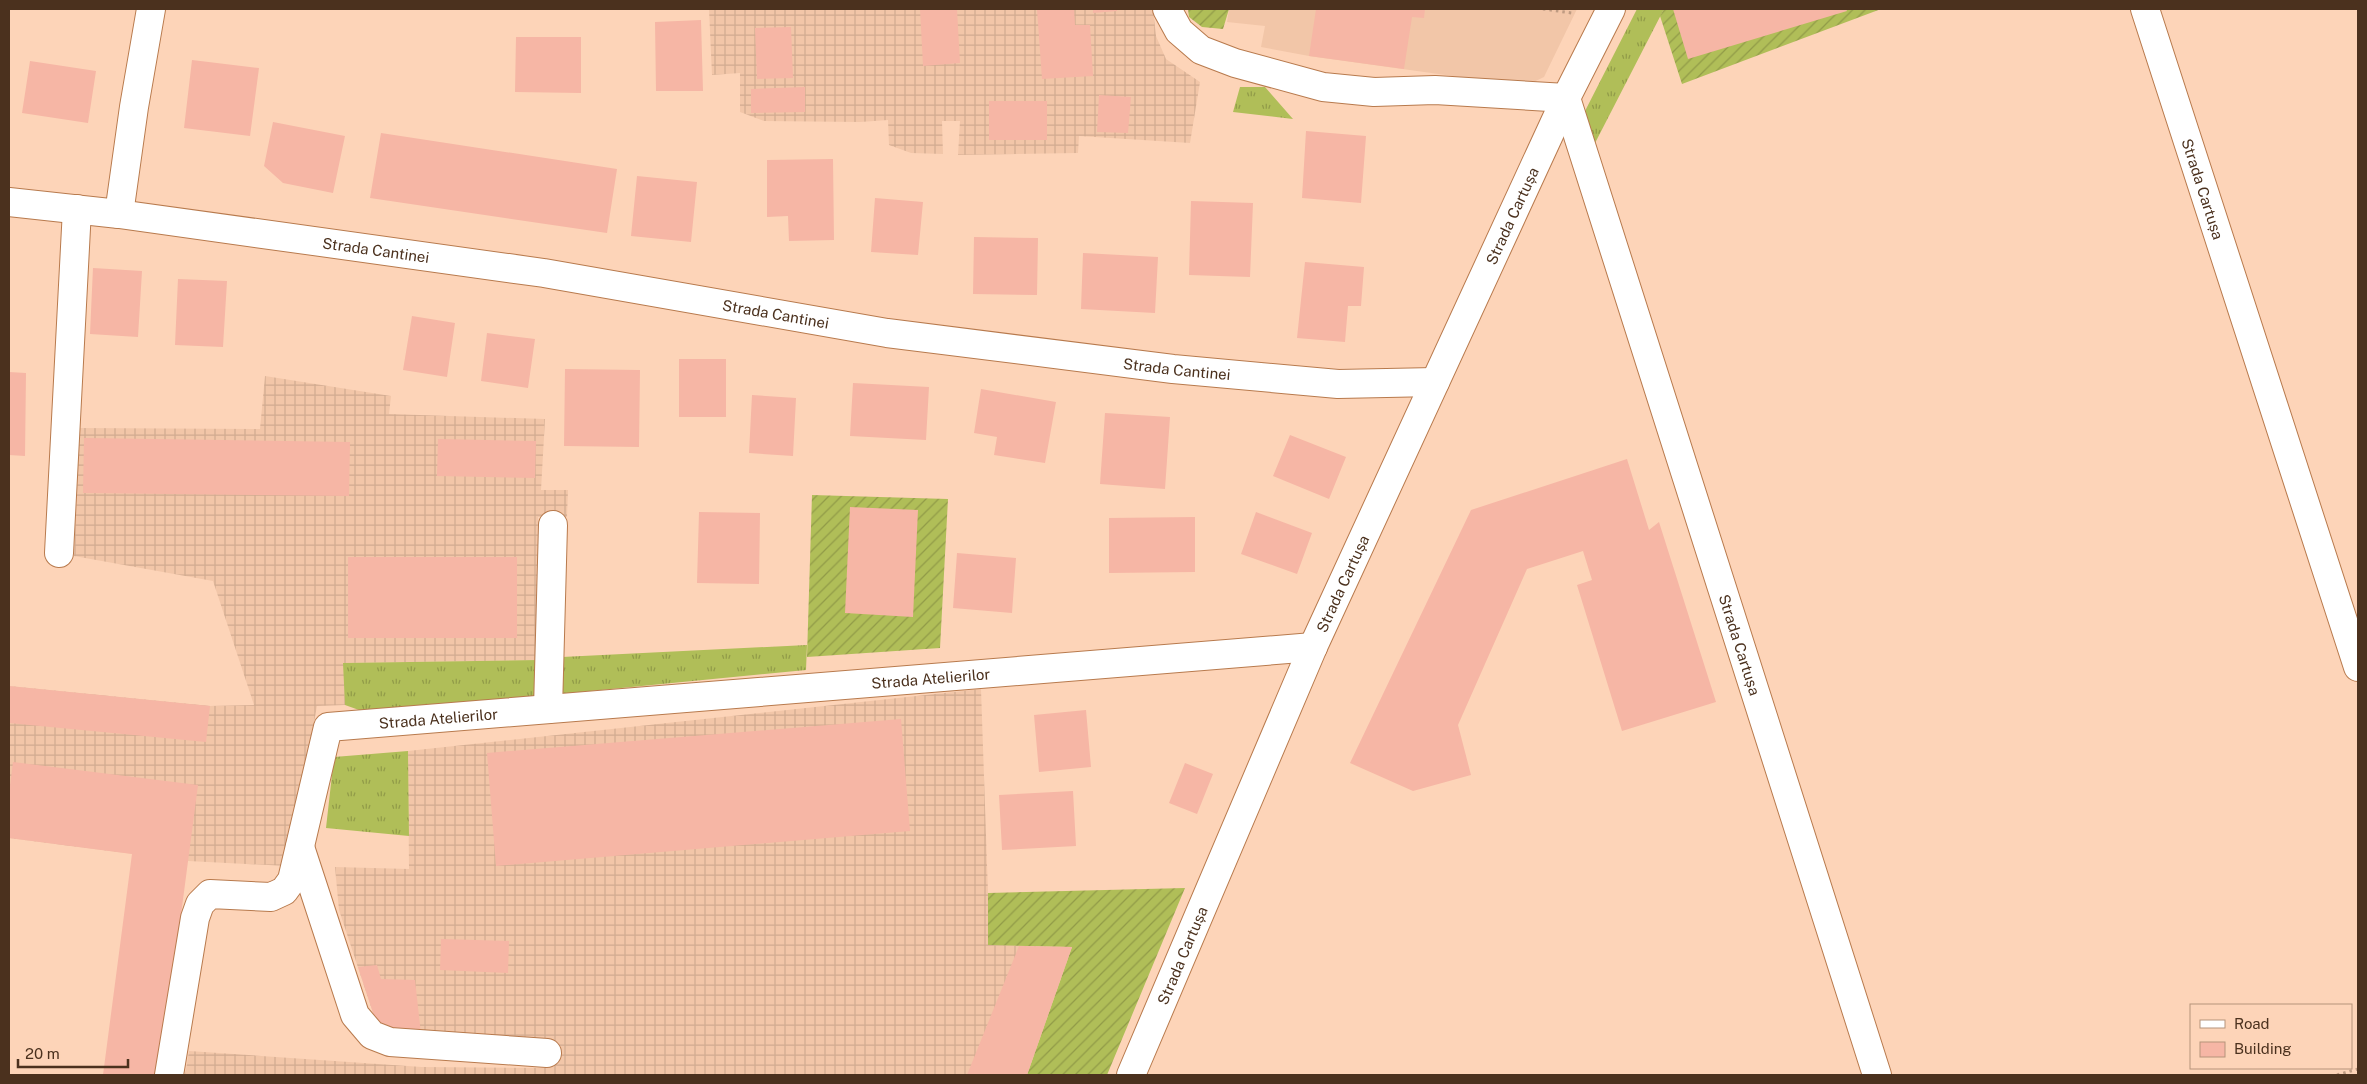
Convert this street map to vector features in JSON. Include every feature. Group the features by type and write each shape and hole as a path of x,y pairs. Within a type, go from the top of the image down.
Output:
{"street":[{"path":"119,214 134,107 151,9"},
{"path":"1167,9 1179,31 1201,50 1234,63 1323,87 1374,92 1435,90 1566,98"},
{"name":"Strada Cartușa","path":"1131,1075 1313,646 1566,98 1611,9"},
{"name":"Strada Cartușa","path":"2145,9 2263,368 2358,667"},
{"name":"Strada Cartușa","path":"1566,98 1877,1075"},
{"name":"Strada Cantinei","path":"9,202 119,214 544,273 887,333 1183,370 1338,384 1435,382"},
{"path":"59,553 77,209"},
{"path":"548,709 553,525"},
{"name":"Strada Atelierilor","path":"300,846 328,727 1313,646"},
{"path":"300,846 355,1015 372,1035 390,1042 547,1053"},
{"path":"169,1075 195,918 200,904 210,894 271,897 284,891 292,880 300,846"}],"path":[{"path":"1543,9 1574,13"},
{"path":"2337,1075 2358,1069"}],"shaded area":[{"path":"709,9 1153,9 1156,36 1166,59 1200,82 1190,143 1079,136 1078,153 958,155 960,121 942,121 943,154 911,153 889,145 888,120 860,122 764,121 740,112 740,73 712,75"},
{"path":"1229,9 1577,9 1544,77 1525,86 1309,56 1261,47 1265,26 1227,22"},
{"path":"265,376 391,396 389,414 545,419 541,490 568,490 567,517 538,517 538,660 344,663 345,705 317,706 288,866 188,861 9,838 9,686 210,706 254,705 213,581 74,556 80,428 260,429"},
{"path":"981,689 988,945 1072,947 1027,1075 185,1075 189,1051 422,1067 549,1068 545,1038 421,1034 378,1028 339,910 335,867 409,869 408,751"}],"green space":[{"path":"1188,9 1229,9 1223,29 1202,27 1189,17"},
{"path":"1637,9 1664,9 1593,147 1584,113"},
{"path":"1664,9 1881,9 1682,84 1660,16"},
{"path":"1240,87 1265,87 1293,119 1233,112"},
{"path":"812,495 948,499 940,648 807,657"},
{"path":"807,645 806,670 560,694 562,657"},
{"path":"538,660 537,698 359,710 345,705 343,663"},
{"path":"408,751 409,836 326,828 334,757"},
{"path":"1185,888 1107,1075 1027,1075 1072,947 988,945 988,893"}],"building":[{"path":"920,9 957,9 960,63 923,66"},
{"path":"1037,9 1074,9 1075,25 1090,25 1093,76 1042,79"},
{"path":"1093,9 1117,9 1117,11 1093,13"},
{"path":"1316,9 1425,9 1424,18 1412,17 1404,69 1309,56"},
{"path":"1673,9 1846,9 1847,11 1688,59"},
{"path":"701,20 703,91 656,91 655,22"},
{"path":"791,27 793,78 757,79 755,28"},
{"path":"516,37 581,37 581,93 515,92"},
{"path":"192,60 259,68 250,136 184,128"},
{"path":"30,61 96,71 88,123 22,113"},
{"path":"805,87 805,112 751,113 751,89"},
{"path":"1099,95 1131,97 1128,133 1097,132"},
{"path":"989,101 1047,101 1047,140 989,140"},
{"path":"273,122 345,136 333,193 283,183 264,166"},
{"path":"1306,131 1366,136 1361,203 1302,198"},
{"path":"381,133 617,169 607,233 370,198"},
{"path":"833,159 834,240 789,241 788,216 767,217 767,160"},
{"path":"637,176 697,182 691,242 631,236"},
{"path":"875,198 923,202 918,255 871,252"},
{"path":"1191,201 1253,203 1250,277 1189,275"},
{"path":"974,237 1038,238 1037,295 973,294"},
{"path":"1083,253 1158,257 1155,313 1081,309"},
{"path":"1305,262 1364,267 1361,306 1348,306 1345,342 1297,338"},
{"path":"93,268 142,271 138,337 90,334"},
{"path":"178,279 227,281 223,347 175,345"},
{"path":"412,316 455,323 447,377 403,370"},
{"path":"487,333 535,339 528,388 481,381"},
{"path":"679,359 726,359 726,417 679,417"},
{"path":"565,369 640,370 639,447 564,446"},
{"path":"9,372 26,373 25,456 9,455"},
{"path":"853,383 929,387 926,440 850,436"},
{"path":"981,389 1056,402 1045,463 994,455 997,437 974,433"},
{"path":"752,395 796,398 793,456 749,453"},
{"path":"1105,413 1170,417 1165,489 1100,484"},
{"path":"1290,435 1346,457 1329,499 1273,476"},
{"path":"84,438 350,442 349,496 83,493"},
{"path":"438,439 536,441 535,478 437,476"},
{"path":"1627,459 1649,530 1659,522 1716,702 1622,731 1577,585 1592,580 1583,551 1527,569 1458,725 1471,775 1413,791 1350,763 1471,510"},
{"path":"850,507 918,510 913,617 845,613"},
{"path":"699,512 760,513 759,584 697,583"},
{"path":"1256,512 1312,533 1297,574 1241,554"},
{"path":"1195,517 1195,572 1109,573 1109,518"},
{"path":"957,553 1016,558 1012,613 953,608"},
{"path":"348,557 517,557 517,638 348,638"},
{"path":"9,686 210,706 206,742 9,723"},
{"path":"1086,710 1091,767 1039,772 1034,715"},
{"path":"901,719 910,831 496,866 487,753"},
{"path":"13,762 198,785 160,1075 103,1075 132,854 9,838 9,794"},
{"path":"1185,763 1213,774 1197,814 1169,803"},
{"path":"1073,791 1076,846 1002,850 999,795"},
{"path":"441,939 509,941 508,973 440,970"},
{"path":"1019,946 1072,947 1027,1075 967,1075"},
{"path":"377,965 381,979 415,980 421,1034 378,1028 358,967"}]}
